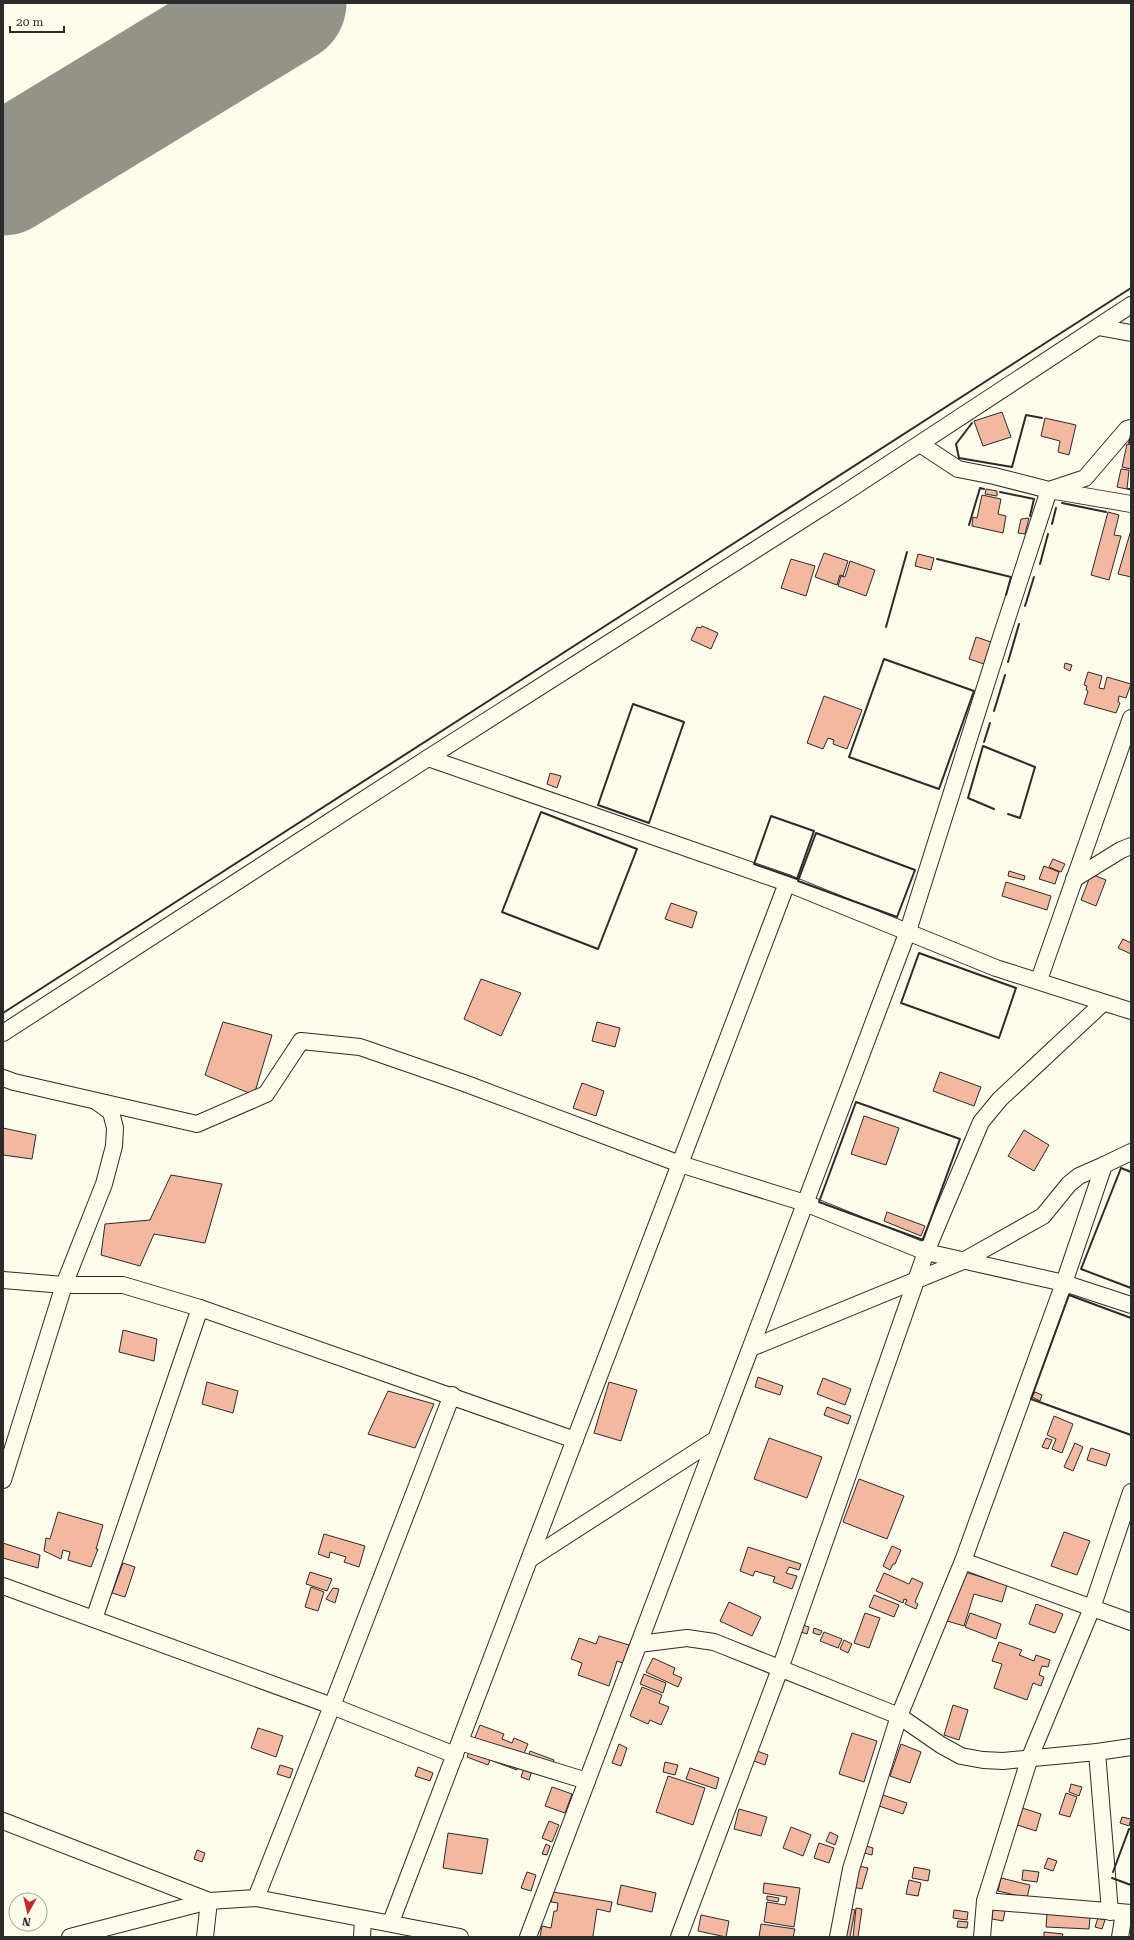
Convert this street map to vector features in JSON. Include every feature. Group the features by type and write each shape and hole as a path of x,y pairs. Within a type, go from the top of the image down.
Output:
{"street":[{"path":"3,1033 428,758 920,444 1131,305"},
{"path":"1098,327 1131,333"},
{"path":"1049,490 1085,478 1127,430 1131,428"},
{"path":"920,444 958,469 994,476 1049,490 1131,504"},
{"path":"528,1937 908,932 1006,620 1049,490"},
{"path":"1039,980 1131,718"},
{"path":"428,758 787,883 996,968 1039,980 1103,1003 1131,1011"},
{"path":"1074,879 1121,850 1131,846"},
{"path":"391,1922 787,883"},
{"path":"679,1937 780,1669 926,1252 982,1122 1000,1099 1103,1003"},
{"path":"9,1080 197,1124 266,1094 301,1042 360,1047 464,1083 680,1164 805,1203 926,1252 1064,1283 1131,1305"},
{"path":"3,1480 64,1285 104,1184 114,1146 115,1128 111,1112 99,1103 9,1080"},
{"path":"751,1348 963,1261 1043,1216 1069,1184 1079,1176 1131,1152"},
{"path":"838,1937 851,1869 899,1716 963,1562 1064,1283 1104,1165"},
{"path":"3,1280 64,1285 123,1285 200,1308 452,1395 575,1440"},
{"path":"94,1619 200,1308"},
{"path":"256,1898 452,1395"},
{"path":"530,1559 716,1439"},
{"path":"982,1937 985,1901 1030,1757 1092,1608 1131,1492"},
{"path":"963,1562 1131,1622"},
{"path":"3,1586 332,1706 458,1749 587,1781"},
{"path":"639,1644 687,1638 714,1642 899,1716 941,1745 961,1756 983,1760 1003,1761 1030,1757 1097,1752 1131,1747"},
{"path":"1097,1752 1121,1913 1120,1937"},
{"path":"3,1821 209,1901"},
{"path":"70,1937 209,1901 256,1898 363,1919 391,1922 460,1937"},
{"path":"205,1937 209,1901"},
{"path":"985,1901 1121,1913"},
{"path":"362,1937 363,1919"}],"building":[{"path":"1002,412 1011,437 983,446 974,421"},
{"path":"1045,418 1076,425 1069,455 1058,452 1060,441 1041,436"},
{"path":"1127,444 1131,445 1131,469 1122,467"},
{"path":"1121,469 1129,470 1127,489 1117,487"},
{"path":"986,489 997,491 997,496 985,494"},
{"path":"982,495 1001,499 998,514 1006,516 1003,533 972,526 973,517 977,518"},
{"path":"1108,512 1119,515 1114,535 1121,536 1109,580 1091,575"},
{"path":"1029,518 1025,534 1018,533 1021,519"},
{"path":"1131,530 1131,577 1118,574"},
{"path":"824,553 848,561 843,576 840,575 837,585 815,577"},
{"path":"918,554 934,558 931,570 915,566"},
{"path":"791,559 815,566 806,596 781,588"},
{"path":"850,561 875,570 866,596 838,586 841,576 845,577"},
{"path":"702,626 718,633 711,649 691,640 697,627 701,628"},
{"path":"976,637 991,642 984,664 969,659"},
{"path":"1065,663 1072,665 1070,671 1064,668"},
{"path":"1088,672 1102,676 1099,688 1104,689 1107,677 1131,684 1126,698 1119,696 1118,702 1120,703 1116,713 1084,704 1088,691 1086,690 1087,686 1084,685"},
{"path":"824,696 862,710 847,749 833,744 834,740 828,738 823,749 807,743"},
{"path":"550,773 561,776 557,788 547,784"},
{"path":"1053,859 1065,864 1061,872 1049,867"},
{"path":"1044,866 1059,872 1055,884 1039,879"},
{"path":"1009,871 1025,876 1024,880 1008,876"},
{"path":"1091,874 1106,880 1096,906 1081,900"},
{"path":"1006,882 1051,896 1047,910 1002,896"},
{"path":"671,903 697,912 692,928 665,919"},
{"path":"1123,939 1131,943 1131,954 1118,948"},
{"path":"481,979 521,993 501,1036 464,1019"},
{"path":"223,1022 272,1035 254,1095 205,1075"},
{"path":"597,1022 620,1028 615,1047 592,1041"},
{"path":"940,1072 981,1087 974,1106 933,1091"},
{"path":"582,1083 604,1091 596,1116 573,1108"},
{"path":"864,1116 899,1128 886,1165 851,1154"},
{"path":"3,1128 36,1135 32,1159 3,1155"},
{"path":"1024,1130 1049,1145 1034,1171 1008,1156"},
{"path":"171,1175 222,1184 205,1243 154,1234 140,1266 101,1255 105,1224 150,1220"},
{"path":"887,1212 925,1226 921,1236 884,1221"},
{"path":"123,1330 157,1339 154,1361 119,1352"},
{"path":"758,1377 783,1386 780,1395 755,1387"},
{"path":"823,1378 851,1389 845,1405 817,1394"},
{"path":"207,1382 238,1391 233,1413 202,1404"},
{"path":"609,1382 637,1390 621,1441 594,1433"},
{"path":"388,1391 434,1404 415,1448 368,1434"},
{"path":"1035,1392 1042,1395 1040,1401 1032,1397"},
{"path":"827,1407 851,1416 848,1424 824,1415"},
{"path":"1054,1416 1073,1424 1062,1453 1052,1449 1056,1439 1047,1435"},
{"path":"769,1438 822,1457 807,1498 754,1479"},
{"path":"1046,1438 1052,1440 1048,1449 1042,1447"},
{"path":"1075,1443 1083,1447 1073,1471 1064,1467"},
{"path":"1091,1448 1110,1454 1106,1466 1087,1460"},
{"path":"859,1479 904,1496 887,1539 843,1522"},
{"path":"58,1512 103,1525 96,1549 98,1549 91,1567 68,1560 70,1552 63,1550 61,1559 44,1551 46,1538 50,1539"},
{"path":"1064,1532 1090,1541 1077,1575 1051,1566"},
{"path":"324,1534 365,1546 359,1567 344,1562 346,1557 330,1552 329,1558 318,1554"},
{"path":"3,1543 40,1555 38,1568 3,1558"},
{"path":"892,1546 901,1550 895,1564 893,1564 890,1570 883,1566"},
{"path":"748,1547 801,1564 799,1570 789,1567 786,1573 797,1576 792,1589 773,1582 775,1577 755,1571 753,1576 740,1571"},
{"path":"123,1563 135,1567 125,1597 112,1593"},
{"path":"962,1571 1007,1585 1002,1602 974,1594 964,1626 947,1621"},
{"path":"310,1572 332,1579 327,1591 306,1584"},
{"path":"884,1573 909,1584 912,1578 923,1583 915,1602 918,1604 916,1609 905,1604 907,1600 904,1599 903,1603 876,1591"},
{"path":"311,1587 324,1592 318,1611 305,1607"},
{"path":"333,1588 339,1589 335,1603 326,1599"},
{"path":"874,1595 899,1605 894,1617 869,1607"},
{"path":"729,1602 761,1617 752,1636 720,1621"},
{"path":"1036,1604 1063,1614 1055,1633 1029,1624"},
{"path":"865,1613 880,1618 869,1648 854,1643"},
{"path":"970,1613 1001,1624 996,1639 965,1627"},
{"path":"803,1625 809,1627 807,1634 801,1632"},
{"path":"814,1628 822,1631 820,1635 813,1633"},
{"path":"824,1632 842,1639 838,1648 820,1641"},
{"path":"599,1636 629,1645 623,1663 617,1661 609,1686 578,1675 582,1663 571,1659 579,1638 596,1644"},
{"path":"844,1640 852,1644 848,1653 840,1649"},
{"path":"999,1642 1022,1650 1019,1655 1034,1661 1036,1655 1050,1660 1048,1667 1042,1666 1039,1675 1044,1677 1041,1686 1033,1683 1027,1700 994,1688 1002,1664 992,1661"},
{"path":"653,1658 675,1668 673,1674 682,1678 678,1687 646,1672"},
{"path":"644,1674 666,1683 663,1693 640,1684"},
{"path":"642,1687 662,1695 659,1703 669,1707 661,1725 650,1720 648,1724 630,1716"},
{"path":"953,1705 968,1710 959,1740 944,1735"},
{"path":"480,1725 504,1734 502,1739 512,1743 514,1738 528,1744 517,1770 490,1760 488,1765 467,1757"},
{"path":"258,1728 283,1736 276,1757 251,1748"},
{"path":"852,1733 877,1741 864,1782 839,1774"},
{"path":"619,1744 627,1748 621,1766 612,1763"},
{"path":"901,1744 921,1752 910,1783 890,1776"},
{"path":"530,1751 554,1760 548,1777 532,1771 529,1780 521,1777"},
{"path":"757,1751 768,1755 765,1765 754,1761"},
{"path":"665,1762 678,1765 675,1775 663,1772"},
{"path":"280,1765 293,1769 290,1778 277,1774"},
{"path":"418,1767 433,1773 430,1781 415,1776"},
{"path":"690,1768 719,1778 716,1789 686,1779"},
{"path":"668,1776 705,1788 693,1825 656,1812"},
{"path":"1071,1784 1082,1787 1079,1796 1069,1792"},
{"path":"552,1787 572,1794 565,1813 545,1806"},
{"path":"1066,1793 1077,1797 1070,1817 1059,1814"},
{"path":"883,1795 907,1803 903,1814 879,1806"},
{"path":"1019,1807 1041,1814 1036,1831 1014,1824"},
{"path":"739,1809 767,1817 761,1836 734,1829"},
{"path":"1122,1817 1131,1819 1129,1826 1120,1823"},
{"path":"549,1821 559,1825 552,1842 542,1838"},
{"path":"791,1827 811,1835 803,1856 783,1848"},
{"path":"830,1832 838,1836 835,1845 826,1841"},
{"path":"448,1833 488,1839 482,1874 443,1868"},
{"path":"819,1843 834,1848 829,1863 814,1858"},
{"path":"546,1844 550,1846 547,1855 542,1854"},
{"path":"866,1846 873,1848 872,1855 864,1853"},
{"path":"197,1850 205,1853 202,1862 194,1859"},
{"path":"1048,1858 1057,1861 1053,1871 1044,1868"},
{"path":"859,1866 868,1868 862,1889 853,1887"},
{"path":"914,1867 930,1870 928,1881 912,1878"},
{"path":"1023,1870 1039,1872 1037,1882 1022,1880"},
{"path":"527,1872 536,1875 531,1891 521,1888"},
{"path":"1001,1878 1030,1885 1027,1898 998,1891"},
{"path":"909,1880 921,1883 918,1896 906,1894"},
{"path":"764,1883 800,1888 794,1927 764,1922 767,1902 785,1905 787,1897 763,1893"},
{"path":"621,1885 656,1893 652,1912 617,1904"},
{"path":"553,1892 612,1902 610,1912 597,1909 593,1936 596,1937 540,1937 542,1926 551,1928 554,1911 557,1911 558,1903 551,1902"},
{"path":"767,1896 779,1898 778,1902 767,1900"},
{"path":"846,1908 855,1910 850,1937 841,1936"},
{"path":"856,1908 862,1909 858,1937 853,1937"},
{"path":"993,1909 1005,1911 1003,1921 992,1919"},
{"path":"954,1910 968,1912 967,1920 953,1918"},
{"path":"1047,1914 1090,1917 1089,1929 1046,1927"},
{"path":"701,1915 729,1921 726,1937 698,1931"},
{"path":"1098,1918 1105,1920 1102,1929 1095,1927"},
{"path":"958,1921 968,1922 967,1928 957,1927"},
{"path":"761,1924 795,1929 793,1937 759,1937"},
{"path":"1044,1932 1063,1934 1062,1937 1044,1937"}],"runway":[{"path":"3,175 286,3"}],"wall":[{"path":"3,1013 1131,288"},
{"path":"972,423 956,444 959,458 1012,467 1026,415 1042,418"},
{"path":"1129,443 1131,435"},
{"path":"969,525 980,488 984,489"},
{"path":"1000,492 1034,499 1030,516"},
{"path":"1062,503 1106,512"},
{"path":"1052,524 1056,508"},
{"path":"1040,564 1048,534"},
{"path":"886,627 907,552"},
{"path":"937,559 1011,577 1006,595"},
{"path":"1025,606 1034,577"},
{"path":"1008,662 1019,624"},
{"path":"884,659 974,691 939,789 849,757 884,659"},
{"path":"994,711 1005,675"},
{"path":"633,704 684,722 649,823 598,805 633,704"},
{"path":"984,742 990,723"},
{"path":"994,809 968,798 983,746 1035,767 1020,818 1008,814"},
{"path":"541,812 637,849 598,949 502,912 541,812"},
{"path":"771,816 814,831 797,879 754,864 771,816"},
{"path":"816,833 915,870 897,917 798,881 816,833"},
{"path":"919,953 1016,988 999,1038 901,1003 919,953"},
{"path":"856,1102 960,1139 923,1240 819,1202 856,1102"},
{"path":"1131,1172 1121,1168 1081,1269 1131,1288"},
{"path":"1131,1318 1069,1295 1031,1399 1131,1435"},
{"path":"1113,1872 1129,1829 1131,1829"},
{"path":"1112,1878 1131,1885"}]}
